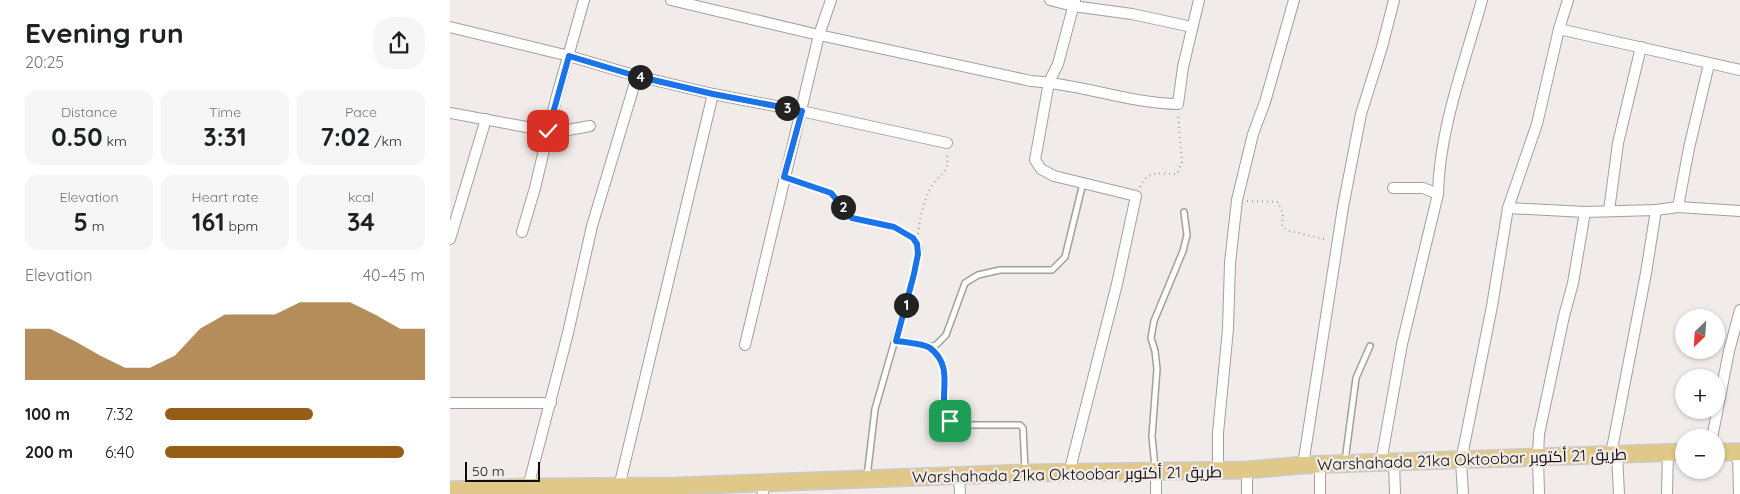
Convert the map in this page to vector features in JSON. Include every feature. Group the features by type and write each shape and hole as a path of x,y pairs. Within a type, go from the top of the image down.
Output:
{"main road":[{"name":"Warshahada 21ka Oktoobar طريق 21 أكتوبر","path":"450,490 599,491 619,487 762,491 867,479 1025,473 1247,470 1303,465 1461,461 1538,456 1675,452"},
{"path":"1725,452 1739,452"}],"street":[{"path":"522,232 584,0"},
{"path":"671,0 1031,82 1049,82 1126,97 1178,104 1183,67 1199,0"},
{"path":"745,345 784,177 820,35 831,0"},
{"path":"1050,0 1132,14 1192,27"},
{"path":"1218,469 1218,433 1228,329 1230,262 1237,200 1253,134 1265,102 1294,0"},
{"path":"1303,465 1337,242 1361,114 1382,47 1394,0"},
{"path":"1395,494 1387,462 1402,344 1438,194 1438,171 1443,140 1482,0"},
{"path":"1463,494 1461,461 1492,306 1508,208 1537,124 1559,28 1568,0"},
{"path":"1069,473 1117,284 1136,196 1054,176 1038,166 1035,160 1049,82 1058,64 1074,3"},
{"path":"450,27 569,56 636,76 946,143"},
{"path":"1559,28 1740,70"},
{"path":"1609,211 1618,143 1641,47"},
{"path":"1678,207 1689,148 1709,64"},
{"path":"527,491 568,334 592,226 636,76"},
{"path":"619,487 713,94"},
{"path":"450,113 548,131 590,126"},
{"path":"450,238 486,119"},
{"path":"1393,188 1423,188 1438,194"},
{"path":"1508,208 1585,212 1656,210 1678,207 1740,211"},
{"path":"1619,494 1614,454 1656,210"},
{"path":"1539,494 1539,434 1564,316 1573,283 1585,212"},
{"path":"1714,429 1729,351 1740,310"},
{"path":"450,403 551,403"},
{"path":"1739,452 1739,494"},
{"path":"1667,494 1675,457"},
{"path":"1320,465 1320,494"},
{"path":"1247,470 1247,494"},
{"path":"1156,471 1156,494"},
{"path":"959,476 960,494"}],"lane":[{"path":"784,177 831,193 852,218 894,227 913,238 917,244 918,254 914,274 875,409 867,479"},
{"path":"929,348 936,345 946,335 965,283 978,275 1000,270 1052,270 1065,257 1083,183"},
{"path":"1156,471 1152,436 1157,369 1151,338 1154,321 1183,251 1187,235 1184,212"},
{"path":"896,341 929,348 942,361 946,380 944,408 946,416 955,425 1020,424 1023,428 1025,473"},
{"path":"1344,464 1356,378 1365,353 1370,346"}],"path":[{"path":"1136,196 1144,179 1149,175 1177,174 1182,162 1178,104"},
{"path":"917,244 921,213 931,187 945,172 948,162 946,143"},
{"path":"1237,200 1278,202 1282,214 1282,227 1286,230 1337,242"}],"route":[{"path":"548,131 569,56 636,76 713,94 802,111 784,177 831,193 852,218 894,227 913,238 917,244 919,249 914,274 896,341 929,348 942,361 946,380 944,408 946,416 950,421"}]}
